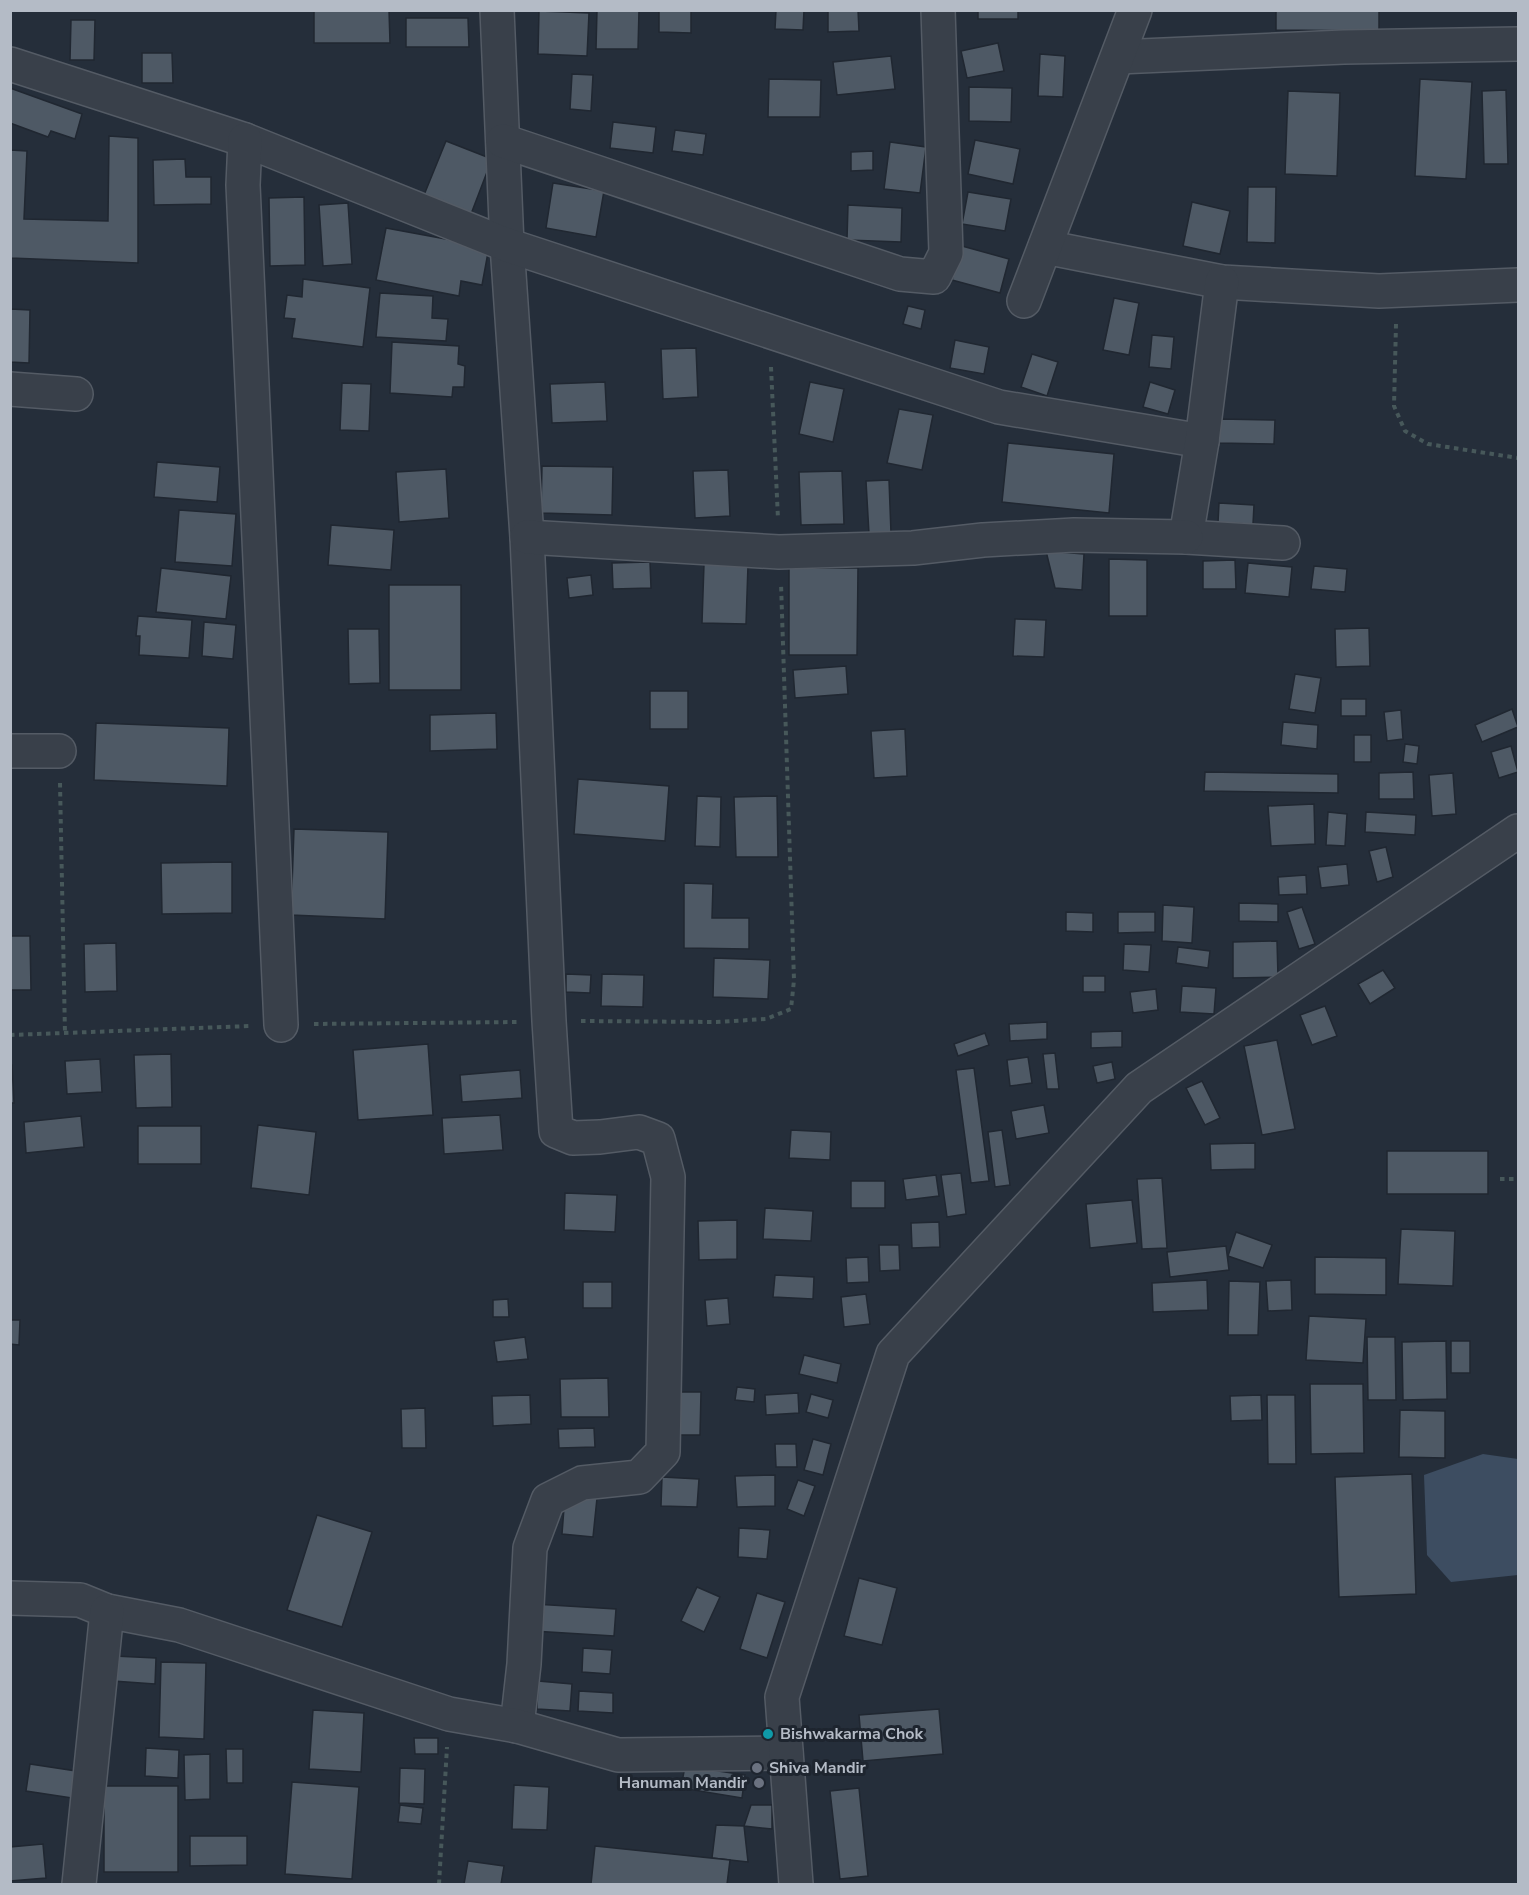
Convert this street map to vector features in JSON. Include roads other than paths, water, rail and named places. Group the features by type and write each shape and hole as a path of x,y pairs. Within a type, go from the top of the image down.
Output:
{"street":[{"path":"497,10 507,246 527,537 556,1131 573,1138 639,1132 658,1139 668,1177 663,1452 639,1477 582,1483 548,1500 530,1548 524,1664 517,1726"},
{"path":"502,141 900,274 934,277 946,253 938,10"},
{"path":"1024,302 1135,10"},
{"path":"1118,57 1344,47 1518,44"},
{"path":"10,64 245,140 507,246 999,407 1202,441"},
{"path":"245,140 243,184 281,1024"},
{"path":"1045,247 1222,282 1397,291 1518,285"},
{"path":"1186,537 1202,441 1222,282"},
{"path":"10,388 76,394"},
{"path":"527,537 780,552 913,548 983,540 1074,535 1186,537 1283,543"},
{"path":"10,751 59,750"},
{"path":"796,1884 782,1697 893,1354 1139,1088 1518,831"},
{"path":"10,1598 80,1600 107,1611 179,1625 449,1714 517,1726 618,1755 786,1753"},
{"path":"79,1884 81,1846 107,1611"}],"water":[{"path":"1483,1454 1518,1459 1518,1575 1451,1582 1427,1555 1424,1475"}],"place":[{"name":"Bishwakarma Chok","path":"768,1734"},
{"name":"Shiva Mandir","path":"757,1768"},
{"name":"Hanuman Mandir","path":"759,1783"}]}
